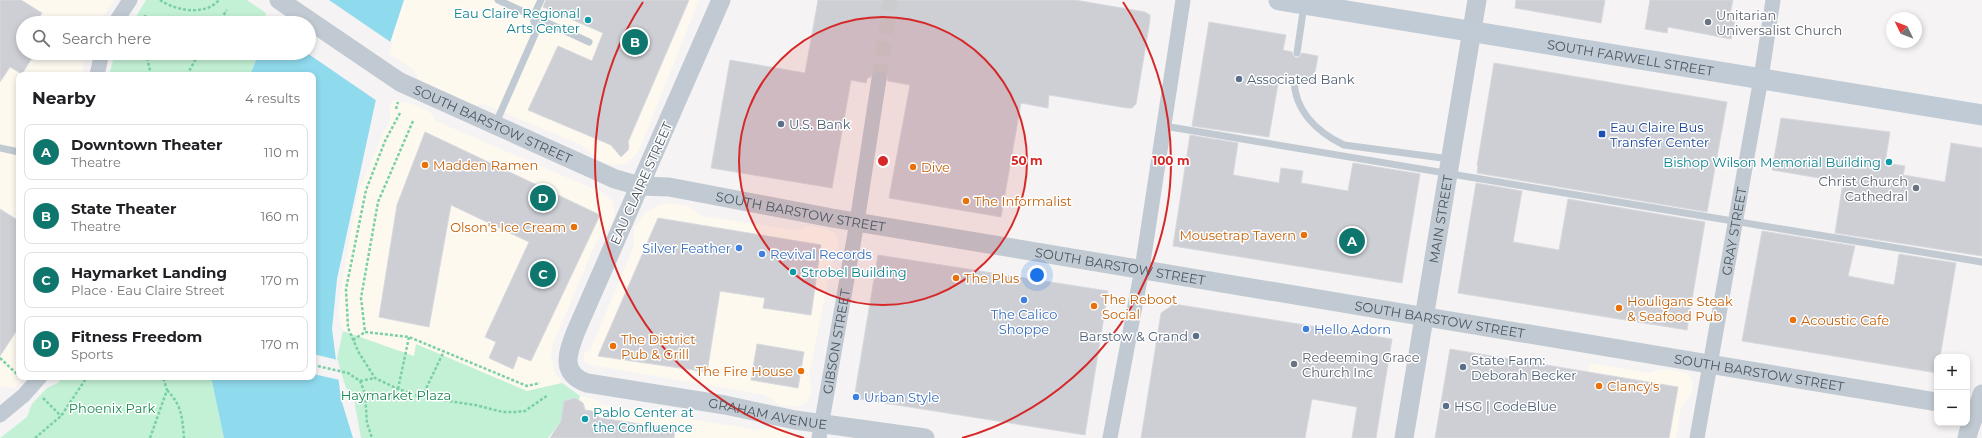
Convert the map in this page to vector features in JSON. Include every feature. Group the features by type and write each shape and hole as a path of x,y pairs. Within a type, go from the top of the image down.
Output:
{"main road":[{"name":"SOUTH FARWELL STREET","path":"1279,0 1472,30 1982,115"}],"street":[{"path":"120,16 130,0"},
{"name":"SOUTH BARSTOW STREET","path":"279,0 304,16"},
{"name":"EAU CLAIRE STREET","path":"569,368 567,362 570,348 721,0"},
{"path":"1110,438 1142,269 1183,0"},
{"name":"MAIN STREET","path":"1404,438 1477,0"},
{"name":"GRAY STREET","path":"1697,438 1774,0"},
{"name":"SOUTH BARSTOW STREET","path":"316,24 400,82 615,179 640,186 668,186 857,222 1934,401"},
{"path":"97,72 100,60"},
{"name":"GIBSON STREET","path":"820,430 857,222 879,79"},
{"name":"GRAHAM AVENUE","path":"569,368 573,374 587,383 724,405 795,420 820,430 925,438"},
{"path":"0,415 24,395 37,380"},
{"path":"1967,438 1977,405"}],"lane":[{"path":"498,0 588,42"},
{"path":"495,125 536,32 533,17 540,0"},
{"path":"1297,53 1304,4"},
{"path":"1294,80 1295,94 1303,111 1314,124 1331,139 1344,145 1735,222 1982,262"},
{"path":"1164,126 1450,166"},
{"path":"0,148 16,151"}],"path":[{"path":"160,0 186,10 199,10 208,8 219,0"},
{"path":"223,16 227,10"},
{"path":"148,60 150,72"},
{"path":"189,72 195,60"},
{"path":"396,110 398,102"},
{"path":"400,113 385,141 366,190 346,289 348,328 359,353 375,378 398,390 422,397 475,405 503,412 515,412 525,411 548,395"},
{"path":"365,332 361,298 378,202 413,121"},
{"path":"353,340 365,332 409,337 527,386 540,383"},
{"path":"398,390 409,337"},
{"path":"422,397 444,351"},
{"path":"0,358 16,373"},
{"path":"316,365 348,373 360,381 365,393 367,423 372,438"},
{"path":"360,381 375,378"},
{"path":"35,438 61,416 85,380"},
{"path":"164,380 167,390 175,398 181,410 184,438"},
{"path":"150,438 167,390"},
{"path":"40,395 61,416"}],"shaded area":[{"path":"0,0 114,0 104,16 16,16 16,60 85,60 83,72 16,72 16,380 22,380 14,388 0,386"},
{"path":"404,0 699,0 640,148 635,156 626,164 614,165 603,162 581,145 484,104 472,106 419,80 414,70 387,52"},
{"path":"393,100 415,105 430,112 436,121 603,193 613,201 615,213 612,224 596,242 553,344 551,353 554,371 562,383 527,391 416,344 414,357 343,331 338,313 340,294 358,193 391,118 389,109"},
{"path":"670,203 688,206 701,216 796,230 808,226 827,229 836,234 839,248 833,256 809,375 812,391 810,398 803,405 797,407 780,405 765,395 591,365 584,362 584,354 591,348 634,246 634,227 645,213 659,205"},
{"path":"1590,363 1648,373 1663,369 1687,373 1693,383 1692,393 1681,408 1676,438 1600,438 1579,420"},
{"path":"580,396 591,398 605,405 757,430 773,427 783,428 792,433 795,438 548,438 554,431 564,402 570,399 579,399"}],"green space":[{"path":"146,0 247,0 266,13 265,16 136,16"},
{"path":"113,60 256,60 251,72 110,72"},
{"name":"Haymarket Plaza","path":"343,331 414,356 416,344 527,391 562,383 580,396 579,400 570,399 564,402 561,421 548,438 361,438 353,394 346,388 337,359"},
{"name":"Phoenix Park","path":"60,380 212,380 224,438 0,438 27,417 32,404 47,388 58,383"}],"water":[{"path":"280,0 404,0 387,52 337,279 332,329 341,399 353,438 224,438 212,380 316,380 316,72 251,72 256,60 316,60 316,16 300,16"}],"pier":[{"path":"278,0 329,0 392,43 377,101 316,59 316,16 272,16"},
{"path":"316,355 338,360 340,380 316,375"}],"building":[{"path":"0,0 21,0 42,13 40,16 16,16 16,60 31,60 23,72 19,72 10,67 0,82"},
{"path":"546,0 689,0 628,142 628,150 621,157 611,145 528,110 558,46 592,61 603,33 543,7"},
{"path":"818,0 1075,0 1145,12 1150,15 1150,20 1136,104 1132,108 1127,108 1049,95 1048,108 1021,103 1001,217 889,198 910,85 888,81 887,75 881,70 875,71 870,78 868,77 866,83 851,80 832,188 711,168 730,60 805,73"},
{"path":"1516,0 1605,0 1601,23 1515,8"},
{"name":"Unitarian Universalist Church","path":"1650,0 1733,0 1730,14 1736,15 1731,39 1668,27 1667,33 1645,29"},
{"name":"Associated Bank","path":"1209,22 1286,35 1283,50 1292,52 1296,58 1302,53 1318,56 1313,84 1299,81 1296,75 1291,76 1289,80 1279,78 1269,137 1192,126"},
{"name":"Eau Claire Bus Transfer Center","path":"1494,63 1727,102 1707,212 1477,173"},
{"name":"Christ Church Cathedral","path":"1781,118 1890,132 1885,163 1905,166 1903,175 1945,182 1951,143 1982,148 1982,256 1835,233 1843,182 1772,170"},
{"path":"425,132 600,215 531,361 518,356 513,369 489,358 496,342 485,337 529,242 451,205 429,327 379,317 397,205"},
{"path":"1190,135 1238,143 1233,175 1279,183 1281,168 1303,171 1301,183 1348,191 1353,163 1420,174 1402,283 1173,246"},
{"path":"1476,183 1522,191 1513,242 1559,250 1568,199 1705,222 1687,330 1458,293"},
{"path":"0,209 16,219 16,332 0,356"},
{"path":"658,218 821,245 811,315 763,308 765,298 720,291 707,372 598,356"},
{"path":"1762,231 1855,246 1848,276 1894,285 1899,254 1956,263 1941,354 1934,354 1934,373 1742,341"},
{"path":"878,255 1108,291 1085,435 859,399 855,393"},
{"path":"1174,304 1392,339 1376,438 1352,438 1357,407 1312,399 1305,438 1141,438 1161,313"},
{"path":"757,344 804,352 798,388 751,380"},
{"path":"1450,349 1678,387 1669,438 1435,438"},
{"name":"Pablo Center at the Confluence","path":"575,398 583,403 585,410 592,411 600,418 675,429 674,438 550,438 561,421 564,401"}],"tunnel":[{"path":"879,79 891,0"}],"place":[{"name":"Eau Claire Regional Arts Center","path":"588,20"},
{"name":"Unitarian Universalist Church","path":"1708,22"},
{"name":"State Theater","path":"635,42"},
{"name":"Associated Bank","path":"1239,79"},
{"name":"U.S. Bank","path":"781,124"},
{"name":"Eau Claire Bus Transfer Center","path":"1602,134"},
{"name":"Bishop Wilson Memorial Building","path":"1889,162"},
{"name":"Madden Ramen","path":"425,165"},
{"name":"Dive","path":"913,167"},
{"name":"Christ Church Cathedral","path":"1916,188"},
{"name":"Fitness Freedom","path":"543,198"},
{"name":"The Informalist","path":"966,201"},
{"name":"Olson's Ice Cream","path":"574,227"},
{"name":"Mousetrap Tavern","path":"1304,235"},
{"name":"Downtown Theater","path":"1352,241"},
{"name":"Silver Feather","path":"739,248"},
{"name":"Revival Records","path":"762,254"},
{"name":"Strobel Building","path":"793,272"},
{"name":"Haymarket Landing","path":"543,274"},
{"name":"The Plus","path":"956,278"},
{"name":"The Calico Shoppe","path":"1024,300"},
{"name":"The Reboot Social","path":"1094,306"},
{"name":"Houligans Steak & Seafood Pub","path":"1619,308"},
{"name":"Acoustic Cafe","path":"1793,320"},
{"name":"Hello Adorn","path":"1306,329"},
{"name":"Barstow & Grand","path":"1196,336"},
{"name":"The District Pub & Grill","path":"613,346"},
{"name":"Redeeming Grace Church Inc","path":"1294,364"},
{"name":"State Farm: Deborah Becker","path":"1463,367"},
{"name":"The Fire House","path":"801,371"},
{"name":"Clancy's","path":"1599,386"},
{"name":"Urban Style","path":"856,397"},
{"name":"HSG | CodeBlue","path":"1446,406"},
{"name":"Pablo Center at the Confluence","path":"585,419"}]}
